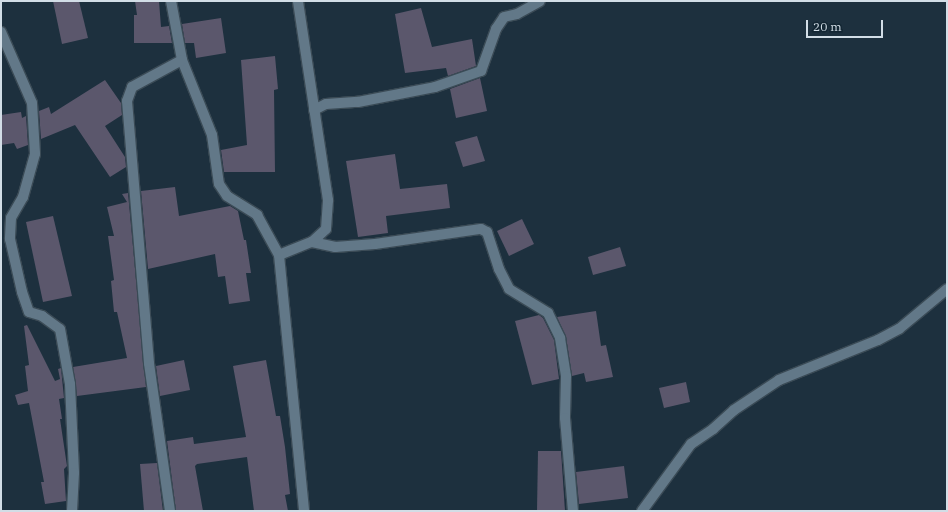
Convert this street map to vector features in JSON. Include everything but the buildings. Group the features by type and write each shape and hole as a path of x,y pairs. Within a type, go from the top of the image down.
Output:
{"street":[{"path":"171,1 182,60 212,135 219,184 227,196 257,215 279,255 304,511"},
{"path":"279,255 312,242 326,229 328,200 298,1"},
{"path":"314,110 326,104 358,102 436,87 481,71 496,29 504,17 517,14 540,1"},
{"path":"1,32 32,103 35,154 23,197 11,218 10,238 22,292 29,312 42,316 60,329 70,384 74,473 72,511"},
{"path":"170,511 149,363 127,101 132,87 182,60"},
{"path":"312,242 343,246 375,244 481,229 487,232 499,270 510,289 548,313 560,338 566,376 565,418 573,511"},
{"path":"642,511 691,444 713,429 734,410 779,380 878,340 899,329 947,290"}]}
